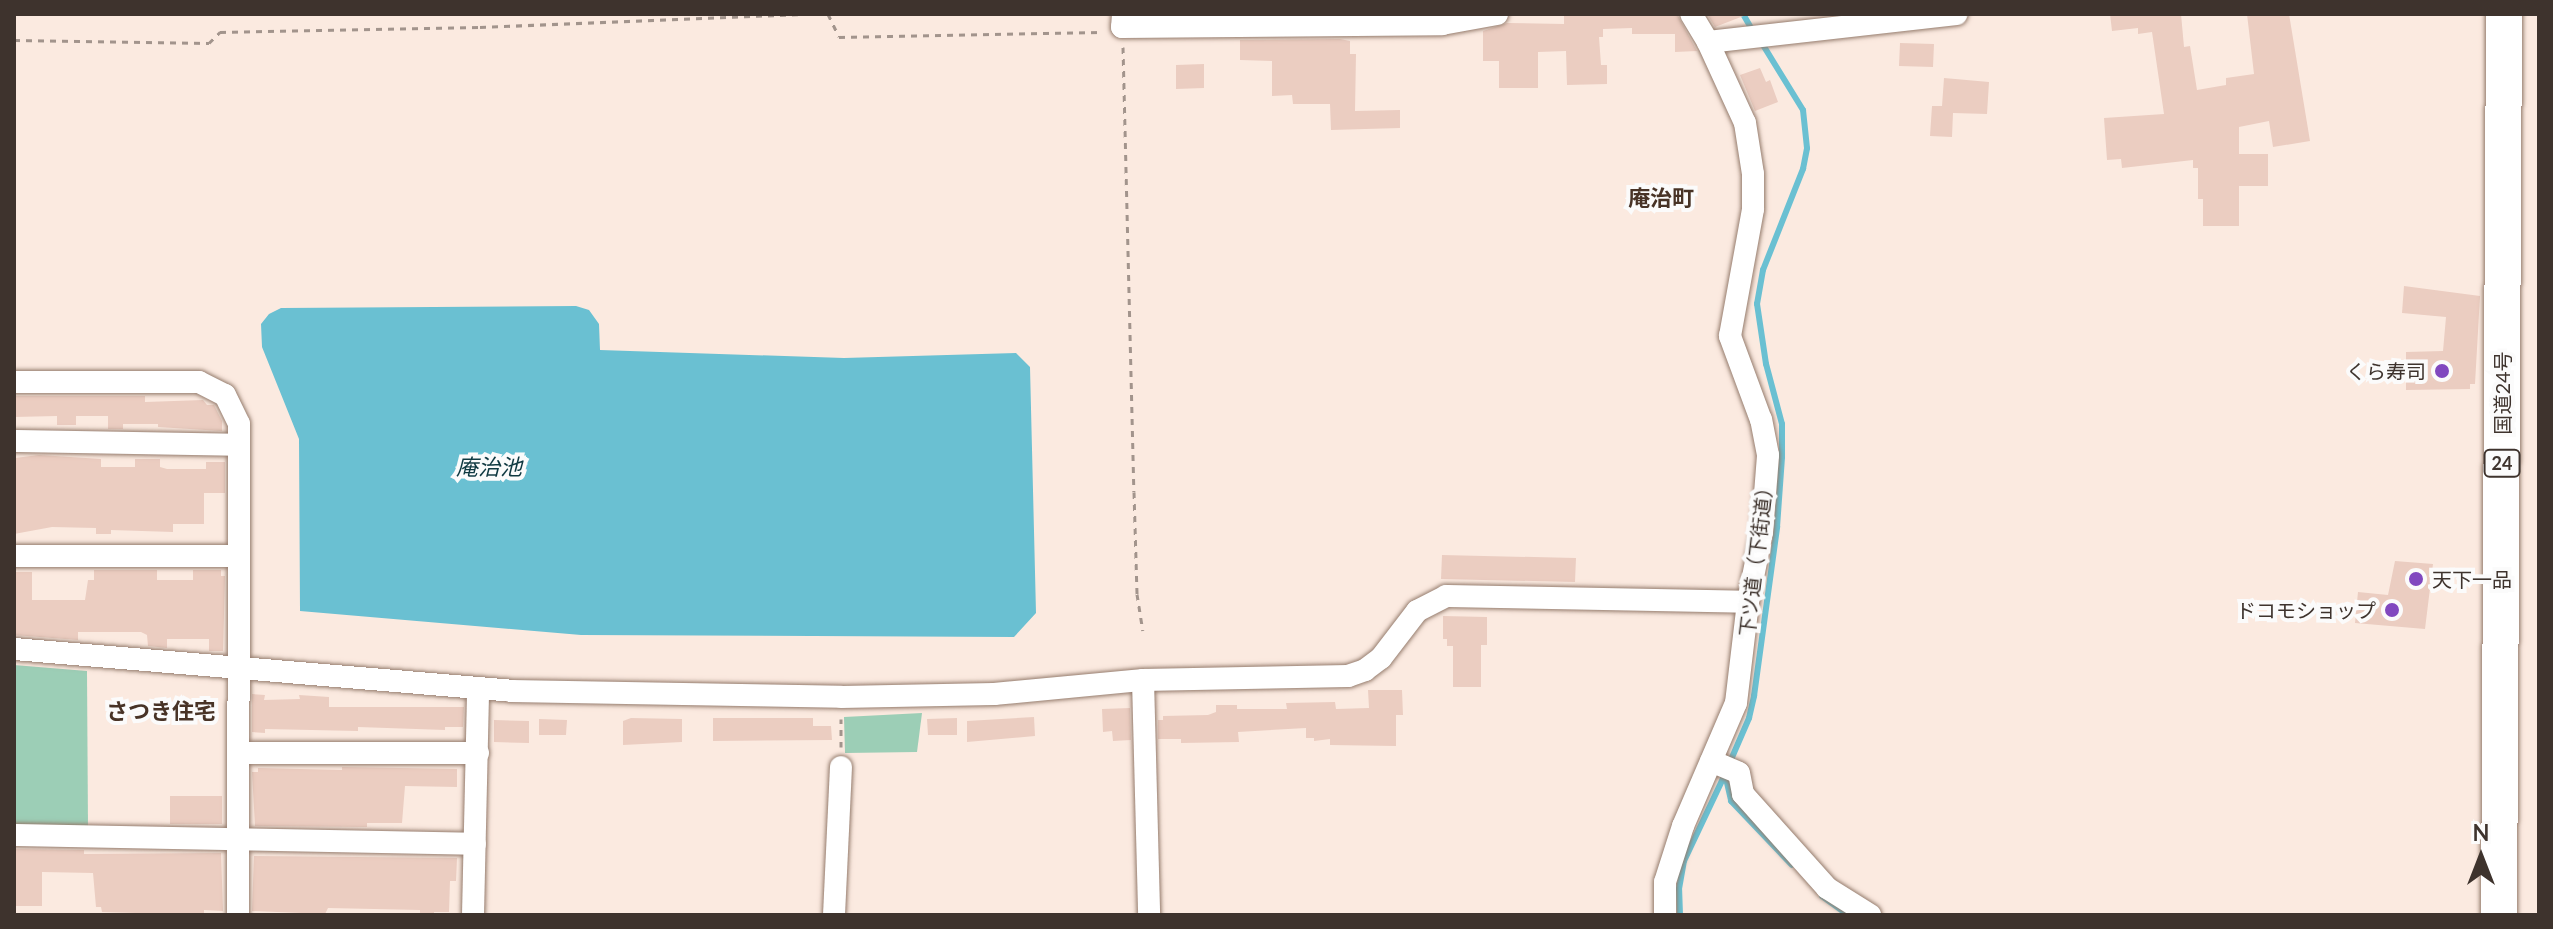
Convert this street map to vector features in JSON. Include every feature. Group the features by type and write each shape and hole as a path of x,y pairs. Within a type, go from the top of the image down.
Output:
{"highway":[{"name":"国道24号","path":"2494,914 2504,14"}],"street":[{"path":"1123,21 1442,24 1497,14"},
{"name":"下ツ道（下街道）","path":"1665,915 1665,882 1736,703 1748,602 1762,532 1768,455 1761,420 1730,336 1753,209 1753,174 1745,123 1708,42 1691,14"},
{"path":"1708,42 1956,14"},
{"path":"14,382 199,382 225,395 239,424 238,915"},
{"path":"14,441 239,445"},
{"path":"14,556 239,556"},
{"path":"14,649 478,690 841,697 1024,693 1143,680 1348,676 1365,670 1381,658 1417,611 1429,601 1446,596 1748,602"},
{"path":"1143,680 1149,915"},
{"path":"473,915 478,690"},
{"path":"238,753 478,753"},
{"path":"1711,761 1739,773 1743,794 1817,878 1843,901 1870,915"},
{"path":"834,915 841,767"},
{"path":"14,835 475,844"}],"path":[{"path":"14,40 209,43 220,32 480,27 810,14"},
{"path":"828,14 839,37 1108,31 1123,21"},
{"path":"1123,21 1137,594 1143,631"},
{"path":"841,697 841,767"}],"green space":[{"path":"14,665 87,671 88,829 14,827"},
{"path":"922,713 917,752 845,753 844,717"}],"water":[{"name":"庵治池","path":"576,306 589,310 599,324 600,350 844,358 1016,353 1030,367 1036,613 1014,637 581,635 300,611 299,439 262,347 261,324 269,314 281,308"}],"building":[{"path":"1564,14 1677,14 1697,51 1675,52 1675,34 1632,34 1632,28 1603,29 1603,37 1599,37 1601,65 1607,65 1607,84 1567,85 1566,51 1538,52 1538,88 1499,88 1499,61 1483,61 1483,31 1507,23 1564,24"},
{"path":"1707,14 1746,14 1746,15 1715,27"},
{"path":"2110,14 2181,14 2184,47 2190,46 2197,90 2226,85 2226,78 2254,74 2247,14 2289,14 2310,141 2273,147 2269,121 2239,127 2239,154 2268,154 2268,186 2239,186 2239,226 2203,226 2203,199 2198,199 2198,168 2193,168 2193,160 2122,168 2121,159 2107,160 2104,118 2164,114 2152,32 2138,34 2138,28 2112,31"},
{"path":"1240,40 1350,41 1350,54 1356,54 1355,111 1400,110 1400,128 1331,130 1330,104 1293,104 1292,95 1272,96 1272,61 1240,60"},
{"path":"1900,43 1934,44 1933,67 1899,66"},
{"path":"1204,64 1204,88 1176,89 1176,65"},
{"path":"1760,68 1766,82 1770,80 1778,102 1755,111 1740,75"},
{"path":"1944,78 1989,82 1987,114 1953,113 1952,137 1930,136 1932,106 1942,106"},
{"path":"2404,286 2480,296 2475,384 2470,384 2470,389 2406,390 2406,352 2443,351 2446,317 2402,313"},
{"path":"14,396 145,396 145,402 203,400 207,405 214,405 222,421 222,431 158,427 158,424 123,424 123,429 108,429 108,416 76,416 76,425 57,425 57,416 14,417"},
{"path":"39,455 101,459 101,467 135,467 135,459 160,459 160,467 167,469 206,469 206,462 225,462 225,493 204,493 204,524 173,524 173,532 111,530 111,534 96,534 96,528 52,527 14,534 15,458"},
{"path":"1442,555 1576,558 1575,582 1441,579"},
{"path":"2395,561 2433,564 2425,629 2355,623 2358,592 2388,595"},
{"path":"94,570 157,570 157,580 193,580 193,570 221,570 221,576 225,576 223,651 209,651 209,639 167,639 167,648 148,646 147,635 141,632 78,632 78,640 14,635 14,572 32,572 32,600 85,600 88,580 94,580"},
{"path":"1443,616 1487,617 1487,645 1481,645 1481,687 1453,687 1453,646 1447,646 1447,639 1443,639"},
{"path":"1368,690 1402,690 1403,715 1396,715 1396,746 1330,745 1330,739 1314,741 1314,738 1306,738 1306,728 1238,732 1239,742 1181,743 1181,739 1158,739 1158,720 1163,720 1163,716 1208,715 1216,712 1216,705 1237,705 1237,709 1287,709 1286,703 1335,702 1336,709 1369,708"},
{"path":"252,694 265,695 264,700 300,699 299,695 329,697 329,707 464,707 463,727 445,727 445,730 358,727 358,731 265,729 265,733 252,732"},
{"path":"1130,708 1131,740 1113,741 1112,731 1103,732 1102,709"},
{"path":"1034,717 1035,736 967,742 967,721"},
{"path":"631,718 682,719 682,742 623,745 623,721"},
{"path":"713,718 813,718 813,726 831,726 832,740 713,741"},
{"path":"957,718 957,735 928,735 927,719"},
{"path":"539,719 567,720 566,735 539,735"},
{"path":"494,720 529,721 529,743 494,742"},
{"path":"342,767 457,769 457,787 405,786 402,823 367,823 367,827 255,826 252,772 258,772 258,768 342,770"},
{"path":"170,796 222,796 222,824 170,824"},
{"path":"14,849 84,850 84,854 221,853 223,911 204,910 204,915 102,912 101,907 96,907 93,873 42,872 42,906 14,906"},
{"path":"254,856 457,858 456,881 450,881 449,912 434,912 434,915 420,915 420,910 328,908 325,914 252,911"}],"waterway":[{"path":"1743,14 1753,31"},
{"path":"1730,762 1749,718 1754,696 1777,527 1782,457 1782,424 1766,364 1757,304 1763,270 1803,169 1807,148 1803,110 1760,40"},
{"path":"1680,915 1679,889 1684,861 1726,772"},
{"path":"1725,774 1731,801 1792,865"},
{"path":"1822,896 1848,915"}],"place":[{"name":"くら寿司","path":"2442,371"},
{"name":"天下一品","path":"2416,579"},
{"name":"ドコモショップ","path":"2392,610"}],"district":[{"name":"庵治町","path":"1661,198"},
{"name":"さつき住宅","path":"161,711"}]}
